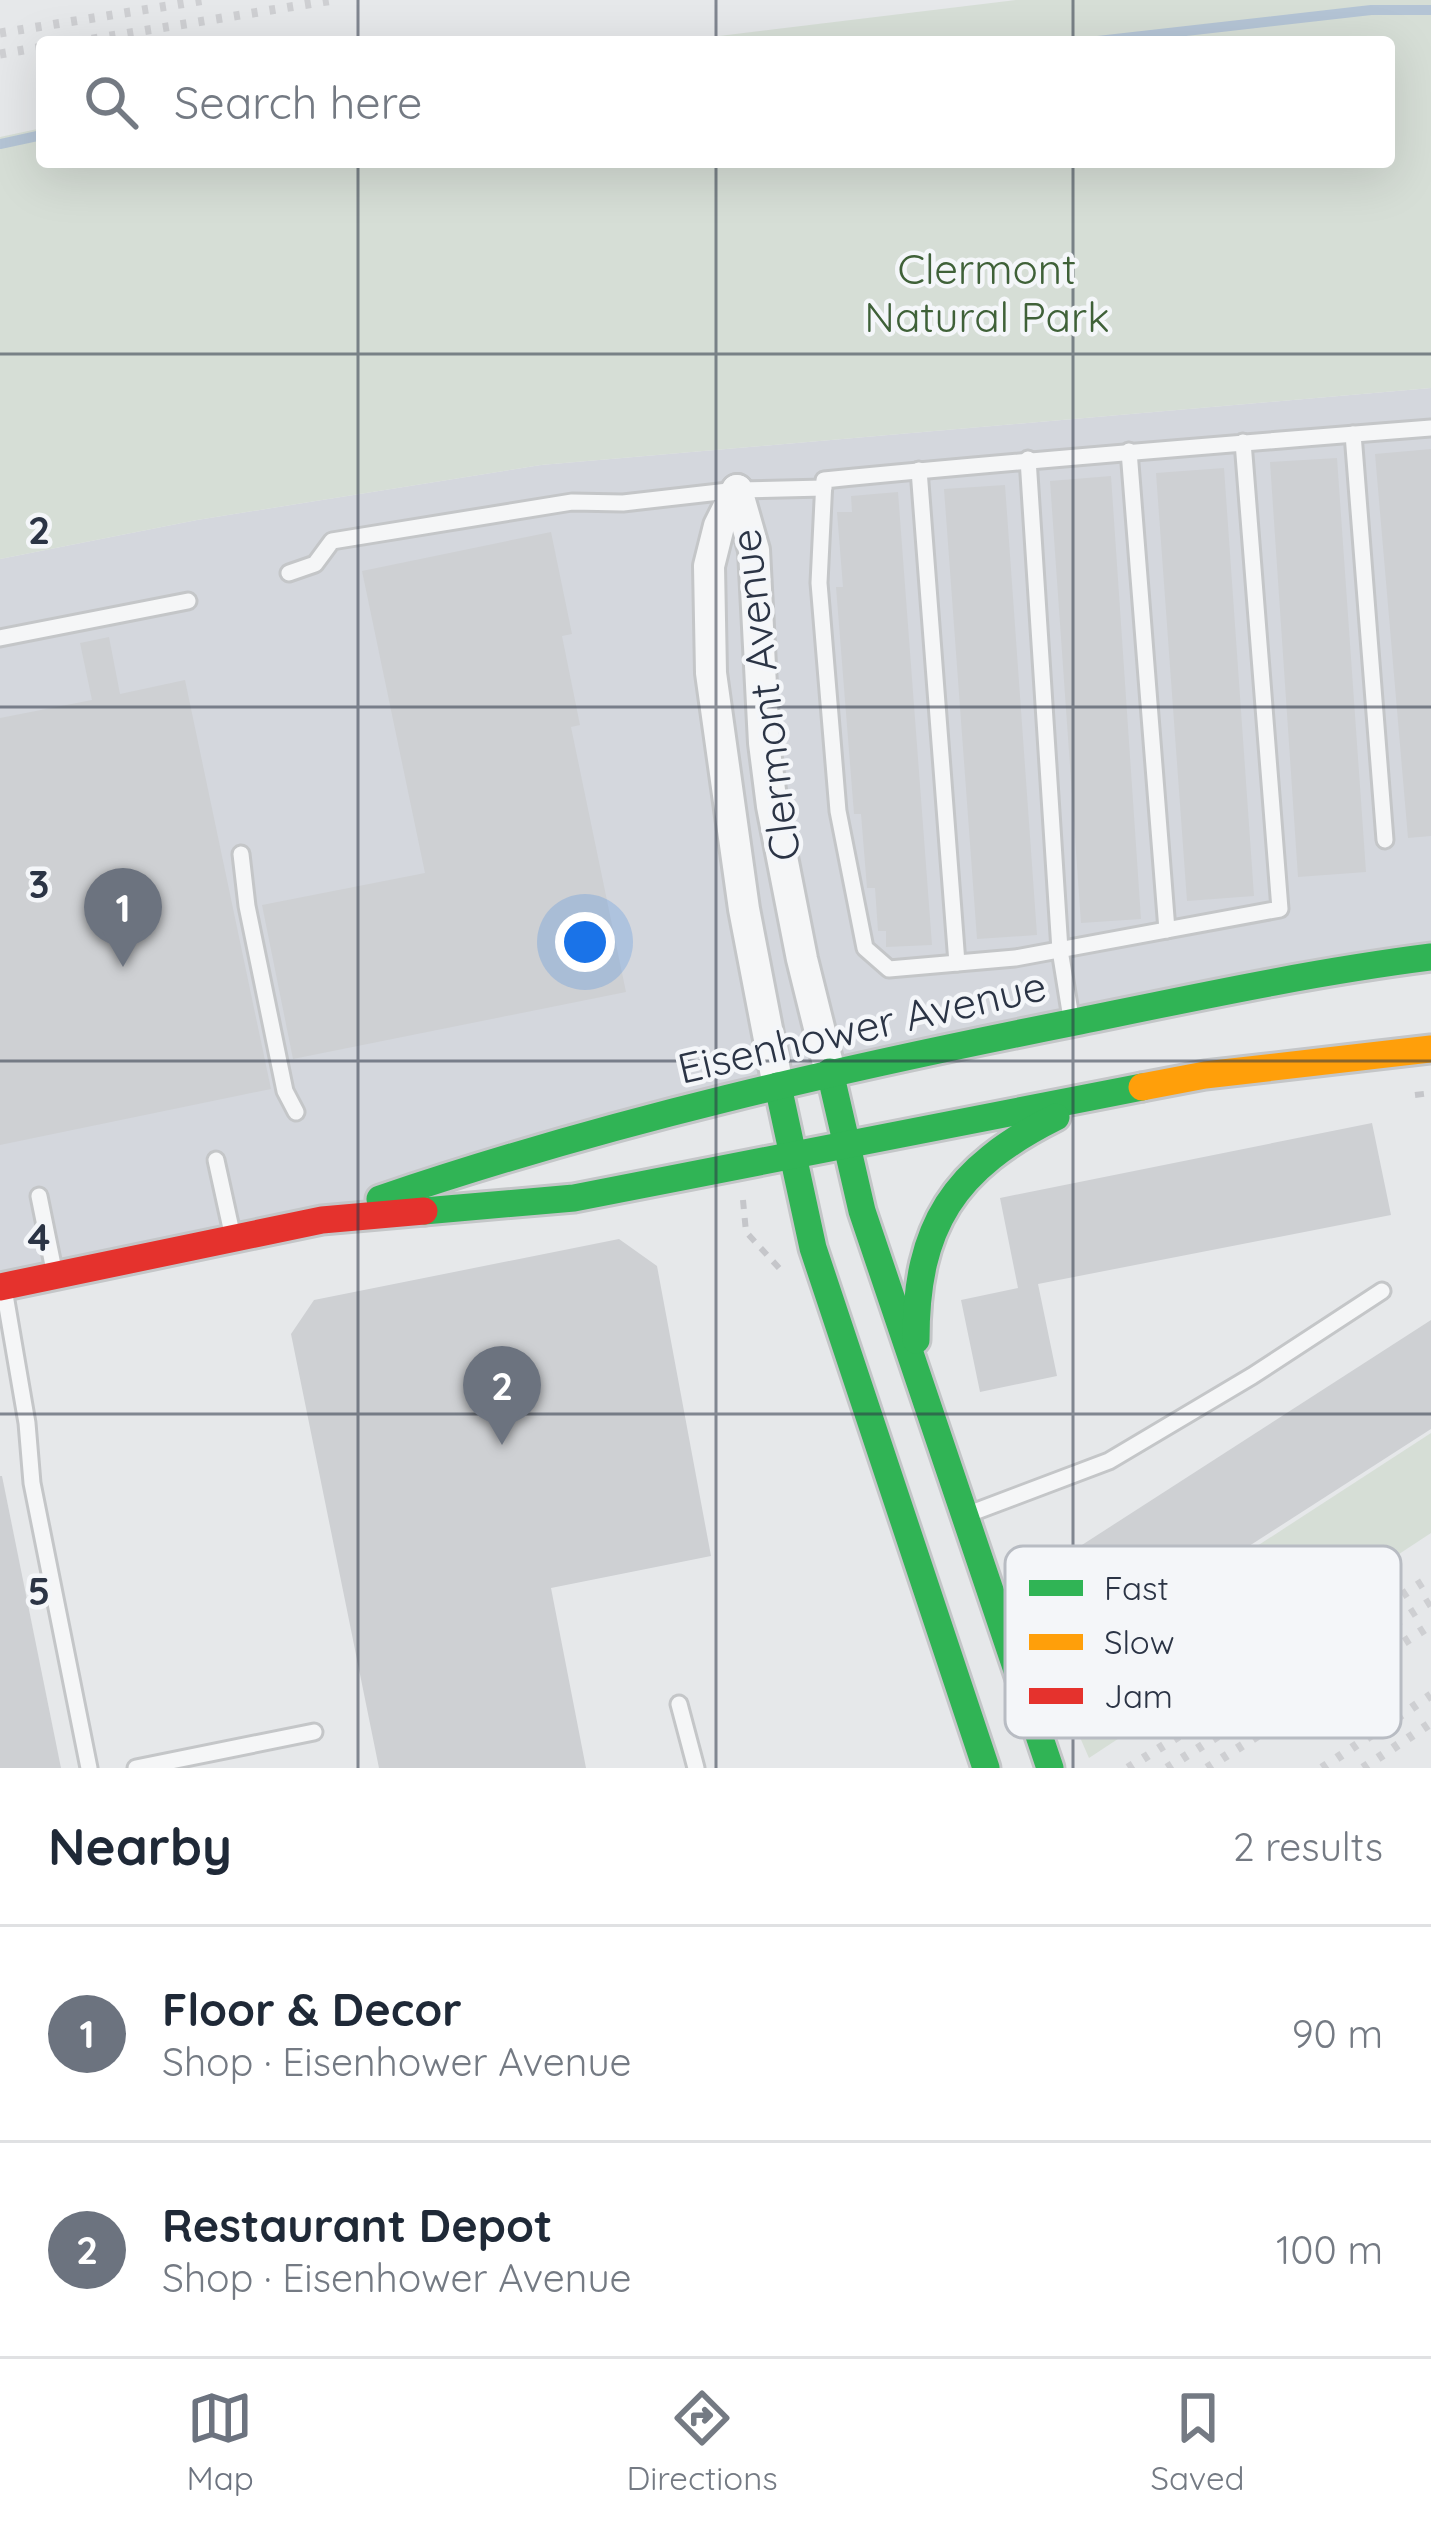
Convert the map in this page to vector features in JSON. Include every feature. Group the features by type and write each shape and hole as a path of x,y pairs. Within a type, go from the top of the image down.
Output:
{"main road":[{"name":"Eisenhower Avenue","path":"322,1220 529,1150 830,1072 1305,976 1431,957"},
{"name":"Eisenhower Avenue","path":"2,1286 322,1220 574,1198 1205,1075 1431,1049"},
{"path":"830,1072 862,1211 1005,1636"},
{"path":"778,1086 812,1248 986,1768"},
{"path":"918,1383 914,1298 922,1256 940,1209 966,1173 1001,1145 1114,1092"},
{"path":"1040,1738 1050,1768"}],"street":[{"name":"Clermont Avenue","path":"737,490 754,550 772,806 830,1072"},
{"name":"Clermont Avenue","path":"737,490 719,526 709,566 711,674 744,909 778,1086"}],"lane":[{"path":"1243,442 1280,910 1060,950 889,969 865,948 838,811 819,583 824,480 1130,451 1243,442 1431,428"},
{"path":"1353,434 1385,840"},
{"path":"1130,451 1167,930"},
{"path":"1028,460 1060,950 1072,1022"},
{"path":"919,470 957,963"},
{"path":"289,572 315,564 332,541 572,502 623,503 737,490 824,488"},
{"path":"0,638 188,601"},
{"path":"242,854 247,906 285,1090 296,1112"},
{"path":"216,1160 233,1238"},
{"path":"39,1196 56,1275"},
{"path":"2,1286 27,1423 32,1483 89,1768"},
{"path":"964,1516 1109,1461 1382,1291"},
{"path":"680,1704 696,1768"},
{"path":"136,1768 314,1732"}],"path":[{"path":"1415,1095 1431,1093"}],"shaded area":[{"path":"1431,388 1431,962 830,1072 322,1220 0,1283 0,559 197,520 541,465"}],"green space":[{"name":"Clermont Natural Park","path":"1016,0 1431,0 1431,388 541,465 197,520 0,559 0,137 36,129 36,168 1395,168 1395,36 719,36"},
{"path":"1431,1433 1431,1533 1401,1553 1401,1546 1257,1546"},
{"path":"1080,1738 1119,1738 1089,1758"}],"building":[{"path":"1431,449 1431,836 1408,838 1375,454"},
{"path":"1337,458 1366,872 1298,877 1270,462"},
{"path":"1224,468 1254,896 1187,901 1156,473"},
{"path":"1111,476 1141,919 1081,923 1050,481"},
{"path":"1005,485 1037,935 977,939 944,489"},
{"path":"898,492 932,945 886,947 886,931 878,931 875,888 867,888 861,814 854,814 836,587 843,587 837,512 852,512 851,496"},
{"path":"551,532 572,634 562,636 580,725 571,727 626,992 293,1059 262,905 425,873 362,571"},
{"path":"109,637 120,694 185,680 271,1089 0,1145 0,718 92,700 80,643"},
{"path":"1372,1123 1391,1215 1038,1284 1057,1376 980,1392 961,1300 1018,1288 1000,1198"},
{"path":"619,1239 657,1266 711,1556 551,1588 586,1768 379,1768 291,1334 314,1300"},
{"path":"1431,1320 1431,1429 1249,1546 1080,1546"},
{"path":"2,1476 61,1768 0,1768"}],"waterway":[{"path":"1142,36 1371,10 1431,10"},
{"path":"0,144 36,136"}],"railway":[{"path":"0,33 205,0"},
{"path":"111,36 333,0"},
{"path":"0,54 36,48"},
{"path":"1401,1596 1431,1577"},
{"path":"1401,1620 1431,1601"},
{"path":"1401,1644 1431,1625"},
{"path":"1401,1715 1431,1695"},
{"path":"1363,1768 1431,1723"},
{"path":"1128,1768 1176,1738"},
{"path":"1167,1768 1214,1738"},
{"path":"1207,1768 1254,1738"},
{"path":"1322,1768 1367,1738"}],"traffic: fast":[{"path":"380,1199 553,1145 815,1077 1211,994 1431,957"},
{"path":"830,1072 862,1211 1005,1635"},
{"path":"778,1086 813,1248 986,1768"},
{"path":"424,1211 574,1198 1142,1087"},
{"path":"916,1340 924,1264 933,1232 948,1205 991,1157 1056,1117"},
{"path":"1040,1738 1050,1768"}],"traffic: slow":[{"path":"1142,1087 1205,1075 1431,1049"}],"traffic: jam":[{"path":"0,1287 322,1220 424,1211"}],"place":[{"name":"Floor & Decor","path":"123,967"},
{"name":"Restaurant Depot","path":"502,1445"}]}
